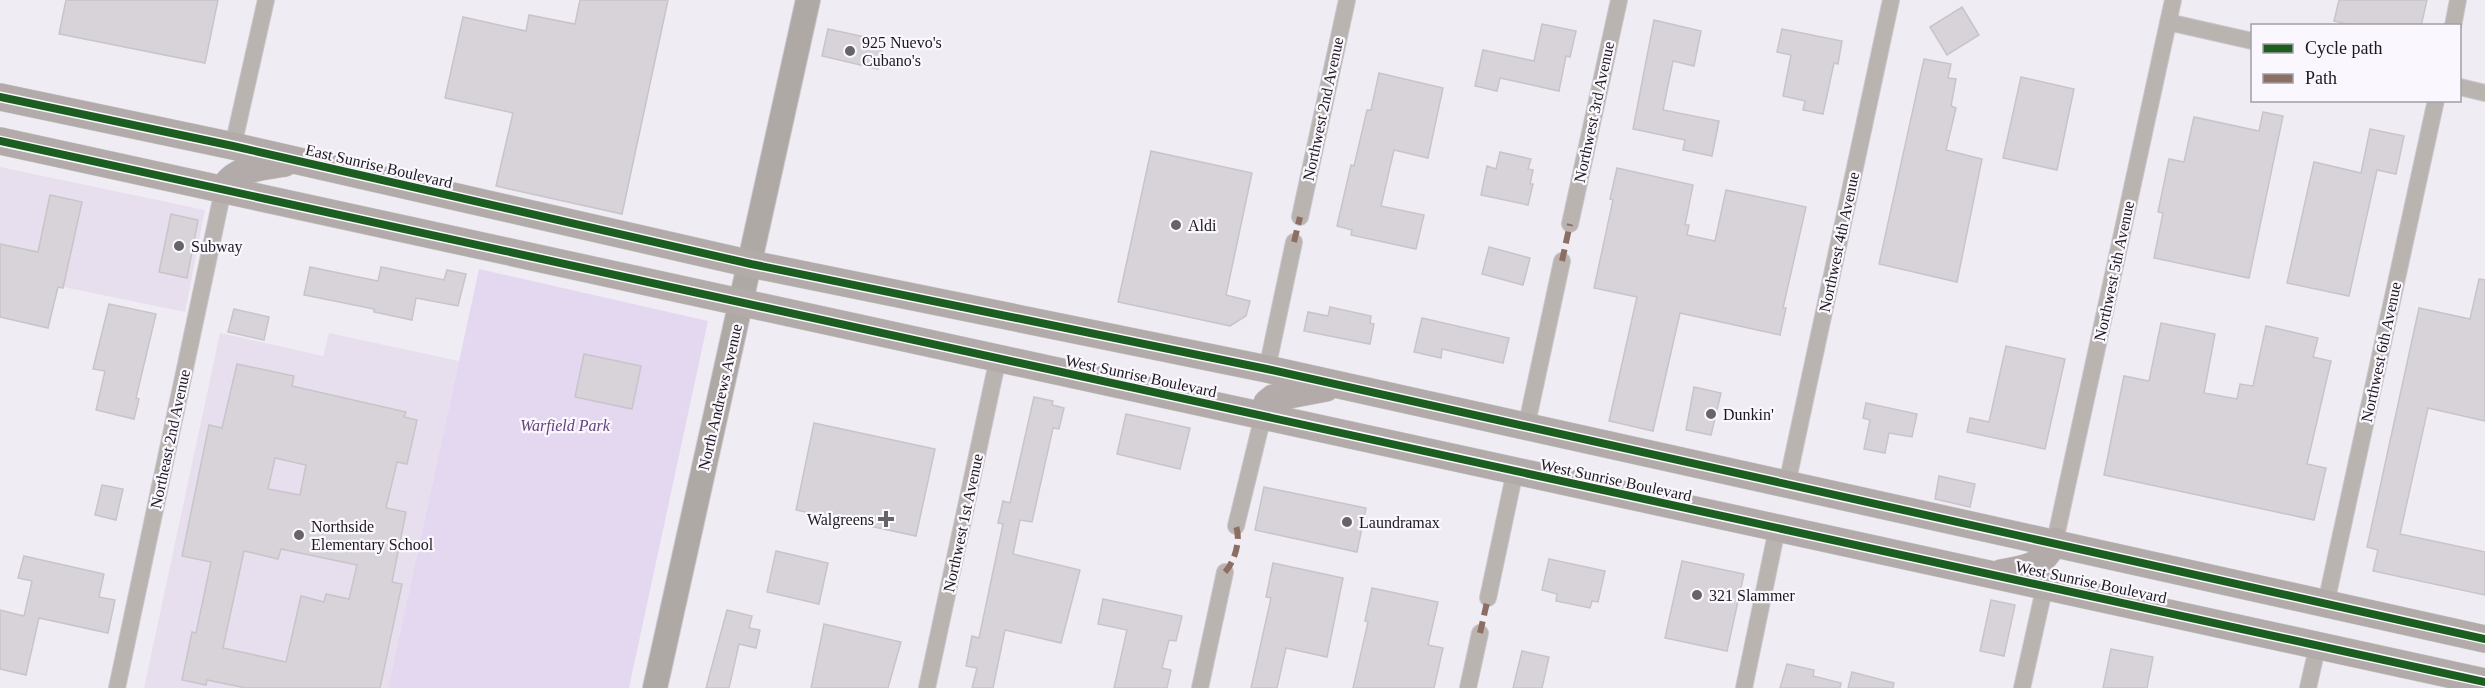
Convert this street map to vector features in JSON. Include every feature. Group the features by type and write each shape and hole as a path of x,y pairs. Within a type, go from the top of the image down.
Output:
{"main road":[{"name":"North Andrews Avenue","path":"655,688 808,0"},
{"name":"East Sunrise Boulevard","path":"0,97 233,146 751,264"},
{"path":"0,141 742,302"},
{"path":"170,178 211,174 221,169 233,146"},
{"path":"224,190 231,178 246,171 298,161"},
{"name":"West Sunrise Boulevard","path":"751,264 1267,369 2485,639"},
{"name":"West Sunrise Boulevard","path":"742,302 2485,682"},
{"path":"1263,416 1267,403 1273,398 1339,386"},
{"path":"1994,574 2030,567 2044,560 2055,542"}],"street":[{"path":"233,146 266,0"},
{"name":"Northwest 2nd Avenue","path":"1300,217 1347,0"},
{"name":"Northwest 3rd Avenue","path":"1570,224 1619,0"},
{"name":"Northwest 4th Avenue","path":"1787,484 1891,0"},
{"name":"Northwest 5th Avenue","path":"2055,542 2173,0"},
{"path":"2452,24 2458,0"},
{"path":"2168,22 2251,41"},
{"path":"2461,87 2485,93"},
{"name":"Northwest 6th Avenue","path":"2326,603 2436,102"},
{"name":"Northeast 2nd Avenue","path":"117,688 224,190"},
{"path":"1267,369 1294,242"},
{"path":"1526,428 1562,261"},
{"name":"Northwest 1st Avenue","path":"927,688 998,358"},
{"path":"1236,526 1263,416"},
{"path":"1488,598 1515,471"},
{"path":"1744,688 1777,529"},
{"path":"1200,688 1225,572"},
{"path":"2022,688 2045,585"},
{"path":"1468,688 1480,633"},
{"path":"2308,688 2318,644"}],"shaded area":[{"path":"0,167 205,210 185,312 0,274"},
{"name":"Northside Elementary School","path":"220,333 323,356 329,333 459,361 388,688 144,688"}],"green space":[{"name":"Warfield Park","path":"479,269 708,321 629,688 388,688"}],"building":[{"path":"66,0 218,0 205,63 59,34"},
{"path":"580,0 668,0 622,214 496,186 513,113 445,98 463,17 526,31 529,15 575,24"},
{"path":"2339,0 2427,0 2421,24 2346,24 2334,21"},
{"path":"1962,7 1979,35 1947,55 1930,27"},
{"path":"1654,20 1701,31 1694,66 1673,61 1663,110 1719,121 1712,156 1683,150 1685,140 1633,129"},
{"path":"1542,24 1576,31 1570,57 1566,56 1559,91 1500,78 1497,91 1475,86 1483,50 1534,61"},
{"path":"828,29 884,41 878,69 822,56"},
{"path":"1782,29 1842,41 1838,64 1834,63 1823,114 1803,110 1805,101 1783,96 1791,55 1777,52"},
{"path":"1924,59 1951,64 1948,78 1956,79 1951,106 1956,108 1946,150 1982,159 1957,282 1879,264"},
{"path":"1379,73 1443,88 1428,158 1394,150 1381,206 1424,215 1416,249 1351,235 1352,230 1337,226 1351,165 1354,166 1367,110 1371,110"},
{"path":"2021,77 2074,89 2057,170 2003,158"},
{"path":"2263,112 2283,116 2249,278 2154,258 2163,213 2158,212 2169,159 2184,162 2194,117 2259,131"},
{"path":"2370,129 2404,136 2396,174 2377,170 2349,296 2287,283 2314,162 2361,173"},
{"path":"1151,151 1252,173 1226,295 1250,301 1246,316 1230,326 1118,302"},
{"path":"1500,152 1531,159 1528,169 1533,170 1530,184 1533,184 1528,205 1481,195 1487,166 1496,169"},
{"path":"1617,168 1693,185 1685,225 1689,225 1687,235 1715,241 1726,190 1806,207 1783,308 1786,308 1780,335 1680,313 1653,431 1609,421 1637,297 1594,288 1613,200 1610,199"},
{"path":"50,195 82,202 63,288 58,287 48,328 0,317 0,244 38,252"},
{"name":"Subway","path":"171,214 198,220 187,278 159,272"},
{"path":"1489,247 1530,258 1523,285 1482,274"},
{"path":"310,267 378,281 381,267 444,280 447,270 466,274 458,306 416,298 412,320 374,312 374,309 304,295"},
{"path":"2479,279 2485,280 2485,421 2428,408 2400,534 2485,552 2485,595 2373,571 2378,550 2367,547 2419,308 2470,319"},
{"path":"109,304 156,314 136,398 139,399 134,419 96,410 105,371 93,369"},
{"path":"1330,307 1371,316 1370,323 1374,324 1370,344 1304,331 1308,312 1328,316"},
{"path":"234,309 269,317 264,340 228,332"},
{"path":"1422,318 1509,338 1503,363 1442,349 1441,358 1414,352"},
{"path":"2161,323 2215,334 2204,393 2237,399 2240,384 2253,386 2266,326 2318,338 2313,357 2331,361 2307,464 2326,468 2314,520 2104,475 2124,376 2149,381"},
{"path":"2006,346 2065,359 2045,449 1967,432 1970,418 1989,422"},
{"path":"584,354 641,366 632,409 575,397"},
{"path":"237,364 294,376 292,386 406,412 404,417 417,420 407,464 397,462 386,508 406,512 392,582 402,584 380,688 246,688 207,680 206,685 182,680 192,632 196,633 211,562 182,556 209,425 222,428","holes":["275,458 306,465 300,495 268,489","281,549 357,565 349,599 326,594 324,602 301,596 286,662 223,648 244,551 278,559"]},
{"path":"1694,387 1721,393 1711,435 1686,430"},
{"path":"1034,397 1053,401 1052,405 1064,408 1059,429 1053,428 1032,522 1020,520 1013,554 1080,570 1061,643 1005,630 993,688 972,688 977,668 966,666 972,636 979,638 1003,524 998,523 1003,501 1010,503"},
{"path":"1866,403 1917,414 1912,437 1889,433 1885,453 1864,449 1870,420 1863,418"},
{"path":"1126,414 1190,428 1180,469 1117,454"},
{"name":"Walgreens","path":"814,423 935,449 916,536 796,510"},
{"path":"1939,476 1975,484 1970,507 1935,499"},
{"path":"102,485 123,489 116,520 95,515"},
{"path":"1264,487 1366,508 1357,552 1255,530"},
{"path":"776,551 828,563 819,604 767,592"},
{"path":"24,556 104,574 99,597 115,600 108,633 39,618 26,675 0,669 0,610 24,616 32,581 18,578"},
{"path":"1549,559 1605,571 1598,602 1592,601 1590,608 1556,601 1557,594 1542,590"},
{"path":"1682,561 1744,574 1727,651 1665,638"},
{"path":"1273,563 1343,578 1327,657 1286,648 1277,688 1251,688 1271,598 1266,597"},
{"path":"1372,588 1438,602 1428,645 1443,648 1434,688 1353,688 1368,622 1365,621"},
{"path":"1103,599 1182,616 1176,641 1169,640 1162,668 1171,670 1167,688 1114,688 1127,630 1098,624"},
{"path":"1991,600 2015,605 2004,656 1980,651"},
{"path":"727,610 752,616 749,628 760,630 756,648 739,644 729,688 706,688"},
{"path":"824,624 901,642 888,688 811,688"},
{"path":"2111,649 2153,657 2147,688 2103,688"},
{"path":"1522,651 1549,657 1542,688 1513,688"},
{"path":"1787,664 1814,670 1813,676 1841,683 1840,688 1780,688"},
{"path":"1852,672 1894,683 1893,688 1848,688"}],"marked path":[{"path":"1294,242 1300,217"},
{"path":"1562,261 1570,224"},
{"path":"1225,572 1236,550 1238,538 1236,526"},
{"path":"1480,633 1488,598"}],"cycle path":[{"path":"0,97 233,146 751,264 1267,369 2485,639"},
{"path":"0,141 2485,682"}],"place":[{"name":"925 Nuevo's Cubano's","path":"850,51"},
{"name":"Aldi","path":"1176,225"},
{"name":"Subway","path":"179,246"},
{"name":"Dunkin'","path":"1711,414"},
{"name":"Walgreens","path":"886,519"},
{"name":"Laundramax","path":"1347,522"},
{"name":"Northside Elementary School","path":"299,535"},
{"name":"321 Slammer","path":"1697,595"}]}
